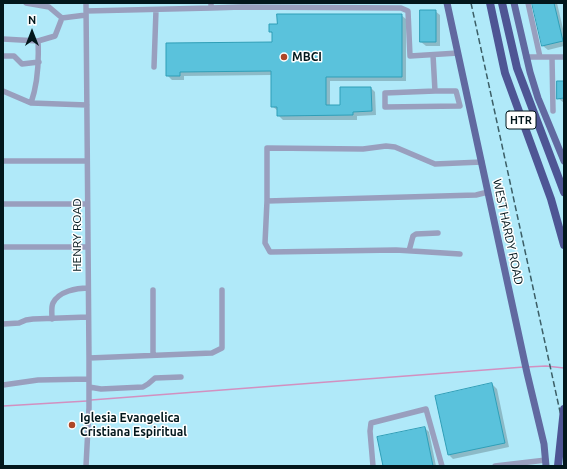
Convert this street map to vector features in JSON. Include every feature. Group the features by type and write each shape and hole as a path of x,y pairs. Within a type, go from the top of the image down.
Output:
{"highway":[{"name":"HTR","path":"490,3 507,79 551,199 564,245"},
{"name":"HTR","path":"502,3 517,68 564,192"},
{"path":"558,466 564,409"}],"main road":[{"name":"WEST HARDY ROAD","path":"447,3 524,361 544,444 546,463"},
{"path":"514,3 526,57 538,98 564,159"}],"street":[{"path":"26,3 49,7 62,18"},
{"name":"HENRY ROAD","path":"86,3 89,358 89,408 86,466"},
{"path":"528,3 540,57"},
{"path":"62,18 86,13 211,6 401,8 408,11 410,56 458,53"},
{"path":"154,67 156,10"},
{"path":"3,39 38,41 55,36 62,18"},
{"path":"32,103 39,62 38,41"},
{"path":"434,55 435,91"},
{"path":"3,56 14,56 22,64 39,62"},
{"path":"526,57 564,57"},
{"path":"552,57 553,111"},
{"path":"3,91 32,103 87,105"},
{"path":"435,91 456,91 460,106 385,107 385,93 435,91"},
{"path":"460,254 409,250 270,252 265,243 267,148 363,149 395,147 435,164 482,162"},
{"path":"3,161 87,162"},
{"path":"267,201 476,195 488,192"},
{"path":"3,204 87,204"},
{"path":"409,250 413,236 416,234 438,233"},
{"path":"3,247 88,247"},
{"path":"52,319 53,303 59,295 82,288 88,288"},
{"path":"152,355 153,290"},
{"path":"89,358 212,353 222,348 222,290"},
{"path":"3,324 20,323 33,319 88,317"},
{"path":"89,390 143,387 155,378 180,377"},
{"path":"3,385 38,380 89,379"},
{"path":"373,466 370,431 371,423 426,409 442,466"},
{"path":"495,466 546,463"}],"building":[{"path":"532,3 554,3 563,41 542,46"},
{"path":"420,10 436,10 436,42 420,42"},
{"name":"MBCI","path":"277,14 402,14 402,77 326,77 326,105 340,105 340,87 371,87 372,111 353,112 353,115 277,116 277,107 271,107 271,71 180,72 180,76 166,76 166,43 272,42 272,32 269,32 269,24 277,24"},
{"path":"557,81 564,81 564,98 557,99"},
{"path":"492,383 505,443 448,455 435,396"},
{"path":"425,427 433,466 383,466 377,437"}],"waterway":[{"path":"527,367 546,366 564,368"},
{"path":"91,400 524,367"},
{"path":"3,406 87,401"}],"railway":[{"path":"471,3 564,430"}],"place":[{"name":"MBCI","path":"284,57"},
{"name":"Iglesia Evangelica Cristiana Espiritual","path":"72,425"}]}
